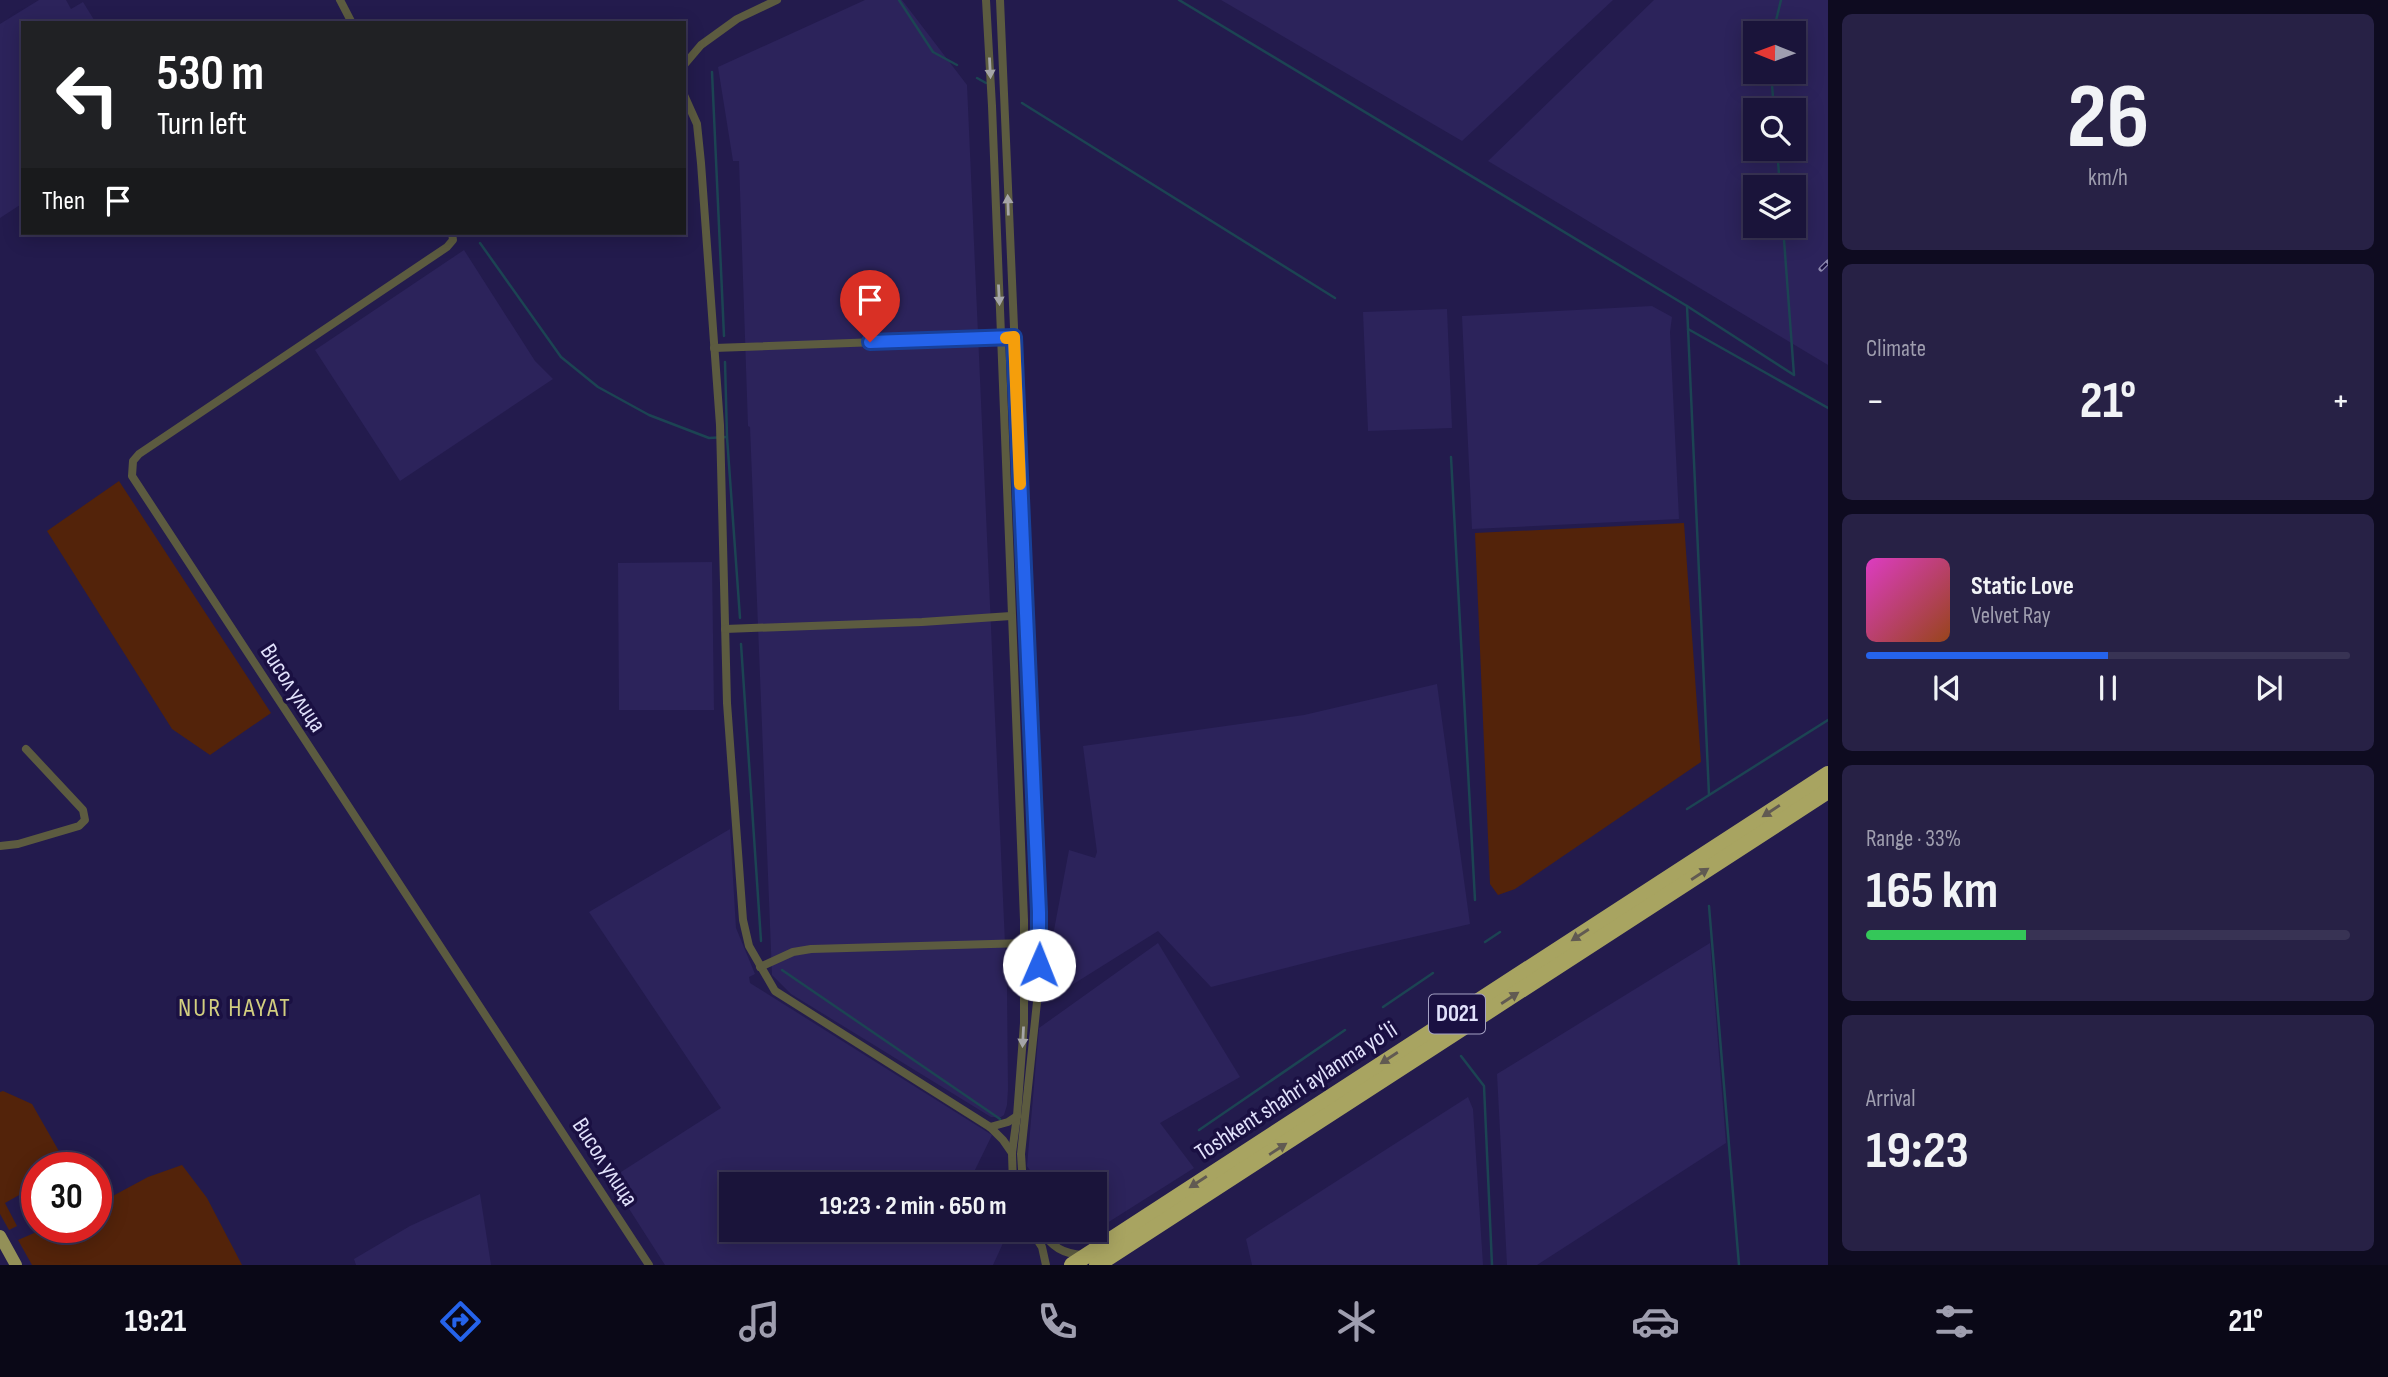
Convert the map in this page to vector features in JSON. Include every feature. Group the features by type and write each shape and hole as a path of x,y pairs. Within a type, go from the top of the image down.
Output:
{"highway":[{"name":"Toshkent shahri aylanma yoʻli","path":"1298,1127 1828,774"},
{"name":"Toshkent shahri aylanma yoʻli","path":"1072,1265 1092,1260 1828,791"}],"main road":[{"path":"0,1236 16,1265"}],"street":[{"path":"340,0 351,21"},
{"path":"686,63 701,46 737,19 777,0"},
{"path":"986,0 1024,943 1024,1023 1013,1172"},
{"path":"1000,0 1039,949 1037,1002 1021,1154 1022,1172"},
{"path":"686,99 694,113 699,137 720,437 727,703 743,920 750,946 775,991 990,1127 1012,1153"},
{"name":"Висол улица","path":"452,235 453,240 447,247 139,454 134,461 132,476 649,1265"},
{"path":"714,348 1014,337"},
{"path":"725,629 850,626 1011,616"},
{"path":"1017,734 1031,733"},
{"path":"0,846 18,844 79,826 85,820 83,810 26,749"},
{"path":"760,967 793,952 811,949 1024,943"},
{"path":"990,1127 1008,1122 1017,1116"},
{"path":"1039,1242 1046,1265"},
{"path":"1052,1242 1058,1249 1092,1260"}],"shaded area":[{"path":"39,0 66,0 71,9 83,2 95,21 21,21 21,204 0,218 0,24"},
{"path":"865,0 902,0 967,85 1007,989 1008,1089 1007,1105 1001,1117 991,1117 791,994 772,975 739,161 733,161 718,67"},
{"path":"1221,0 1613,0 1462,141"},
{"path":"1654,0 1828,0 1828,365 1488,161"},
{"path":"464,250 535,361 553,379 400,481 315,350"},
{"path":"1652,306 1672,317 1670,332 1679,519 1472,529 1462,316"},
{"path":"1447,309 1452,428 1368,431 1363,312"},
{"path":"119,481 271,713 210,755 172,729 47,531"},
{"path":"1684,523 1701,762 1515,889 1498,895 1490,884 1475,533"},
{"path":"712,562 714,710 619,710 618,563"},
{"path":"1437,684 1470,924 1211,987 1158,931 1040,1005 1069,850 1095,858 1097,852 1083,746 1304,715"},
{"path":"730,829 736,928 755,974 749,977 750,983 992,1135 974,1172 719,1172 719,1242 1004,1242 993,1265 665,1265 610,1179 721,1108 589,912"},
{"path":"1158,943 1240,1077 1160,1123 1194,1168 1107,1223 1107,1172 1031,1172 1027,1166 1039,1028"},
{"path":"1710,943 1726,1143 1537,1265 1507,1265 1497,1074"},
{"path":"0,1092 32,1104 59,1152 21,1152 21,1194 5,1203 17,1226 9,1230 0,1214"},
{"path":"1468,1097 1473,1109 1483,1265 1252,1265 1246,1239"},
{"path":"182,1165 207,1198 242,1265 32,1265 18,1240 21,1239 21,1243 112,1243 112,1196 148,1177"},
{"path":"480,1194 491,1265 356,1265 354,1259 410,1226"}],"waterway":[{"path":"899,0 933,52 957,65"},
{"path":"1179,0 1687,306 1794,375"},
{"path":"1776,21 1781,0"},
{"path":"712,72 724,336"},
{"path":"977,78 986,83"},
{"path":"1772,84 1773,98"},
{"path":"1022,103 1335,298"},
{"path":"1778,161 1779,175"},
{"path":"1784,238 1794,375"},
{"path":"480,243 561,357 598,387 649,415 709,438 727,437"},
{"path":"1687,306 1709,795"},
{"path":"1688,329 1828,408"},
{"path":"725,362 727,437 740,618"},
{"path":"1451,457 1475,900"},
{"path":"741,644 761,941"},
{"path":"1687,809 1828,720"},
{"path":"1709,906 1739,1265"},
{"path":"1485,942 1500,932"},
{"path":"782,970 1000,1119"},
{"path":"1383,1007 1433,973"},
{"path":"1199,1130 1345,1030"},
{"path":"1461,1056 1484,1086 1492,1265"}],"railway":[{"path":"1821,269 1828,262"}],"slow traffic":[{"path":"1006,338 1014,337 1020,484"}],"district":[{"name":"NUR HAYAT","path":"235,1008"}],"route":[{"path":"870,342 1014,337 1039,912 1039,965"}]}
